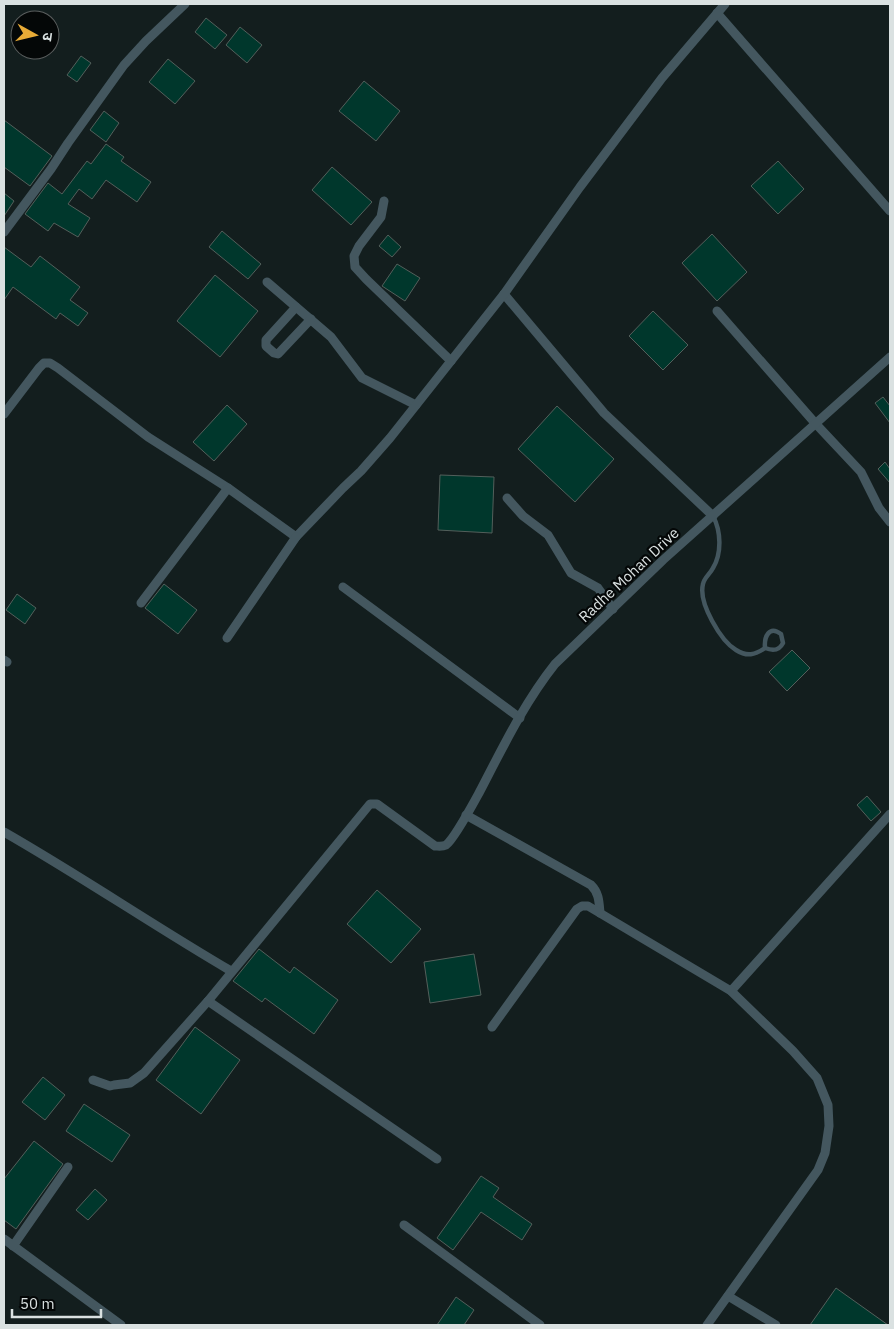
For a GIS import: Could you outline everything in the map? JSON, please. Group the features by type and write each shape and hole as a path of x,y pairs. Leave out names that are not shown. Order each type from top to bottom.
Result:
{"street":[{"path":"4,232 124,65 185,4"},
{"path":"227,638 296,537 362,471 416,405 504,294 662,78 725,4"},
{"path":"717,13 890,211"},
{"path":"384,201 381,217 356,252 354,264 366,280 451,361"},
{"path":"267,282 337,343 362,378 416,405"},
{"path":"504,294 604,413 713,516"},
{"path":"296,307 266,340 266,346 274,353 278,354 311,319"},
{"path":"717,311 815,423 861,472 879,508 890,522"},
{"name":"Radhe Mohan Drive","path":"231,971 370,804 377,804 435,846 446,845 466,815 520,718 555,664 662,560 890,357"},
{"path":"4,414 39,368 44,363 50,363 148,437 228,488 296,537"},
{"path":"141,603 228,488"},
{"path":"507,498 523,516 548,535 572,573 598,588 613,608"},
{"path":"343,587 520,718"},
{"path":"731,991 890,814"},
{"path":"466,815 591,884 597,891 600,900 600,913"},
{"path":"4,832 231,971 208,1001 138,1078 130,1083 110,1086 93,1080"},
{"path":"492,1027 577,909 582,906 588,906 731,991 793,1051 817,1078 828,1105 829,1126 825,1153 818,1170 707,1325"},
{"path":"208,1001 437,1159"},
{"path":"13,1246 68,1167"},
{"path":"404,1225 540,1325"},
{"path":"4,1239 121,1325"},
{"path":"728,1296 776,1325"}],"lane":[{"path":"713,516 718,526 719,540 715,564 702,586 703,599 722,638 741,653 752,655 758,653 764,648 765,638 772,630 777,630 782,634 783,643 780,648 775,650 764,648"}],"building":[{"path":"206,18 227,35 215,49 195,32"},
{"path":"240,27 262,45 247,63 226,45"},
{"path":"81,56 91,63 77,82 67,75"},
{"path":"168,59 195,81 175,104 149,82"},
{"path":"364,81 400,111 376,141 339,111"},
{"path":"104,111 119,123 106,142 90,130"},
{"path":"4,120 52,156 30,186 4,167"},
{"path":"106,144 124,157 121,161 151,182 137,202 106,180 92,199 79,189 68,204 90,218 78,237 54,223 48,231 25,214 48,183 62,194 87,161 91,164"},
{"path":"778,161 804,189 778,214 751,186"},
{"path":"332,167 372,202 351,225 312,190"},
{"path":"4,193 14,201 4,216"},
{"path":"222,231 261,264 248,279 209,247"},
{"path":"712,234 747,272 717,301 682,263"},
{"path":"388,235 401,247 392,257 379,246"},
{"path":"4,247 31,267 40,256 80,287 70,300 88,313 78,326 60,313 56,319 13,287 4,300"},
{"path":"397,264 420,278 405,301 382,286"},
{"path":"215,275 258,311 220,357 177,321"},
{"path":"653,311 688,345 663,370 629,336"},
{"path":"883,397 890,406 890,423 875,403"},
{"path":"227,405 247,424 214,461 193,442"},
{"path":"557,406 614,459 575,502 518,449"},
{"path":"885,462 890,469 890,483 878,469"},
{"path":"440,475 494,477 492,533 438,530"},
{"path":"164,584 197,610 178,634 145,608"},
{"path":"17,594 36,608 25,624 6,610"},
{"path":"792,650 810,668 787,691 769,672"},
{"path":"867,796 881,812 871,821 857,805"},
{"path":"377,890 421,929 391,963 347,924"},
{"path":"259,949 290,973 294,967 338,1000 314,1034 265,998 262,1002 233,981"},
{"path":"474,954 481,995 430,1003 424,962"},
{"path":"195,1027 240,1060 201,1114 156,1080"},
{"path":"43,1077 65,1095 45,1120 22,1102"},
{"path":"84,1104 130,1135 112,1162 66,1131"},
{"path":"34,1141 63,1164 16,1229 4,1220 4,1179"},
{"path":"481,1176 499,1188 493,1197 532,1224 522,1240 481,1212 453,1250 437,1238"},
{"path":"95,1189 107,1200 88,1220 76,1210"},
{"path":"836,1288 888,1325 810,1325"},
{"path":"456,1297 474,1310 464,1325 437,1325"}]}
